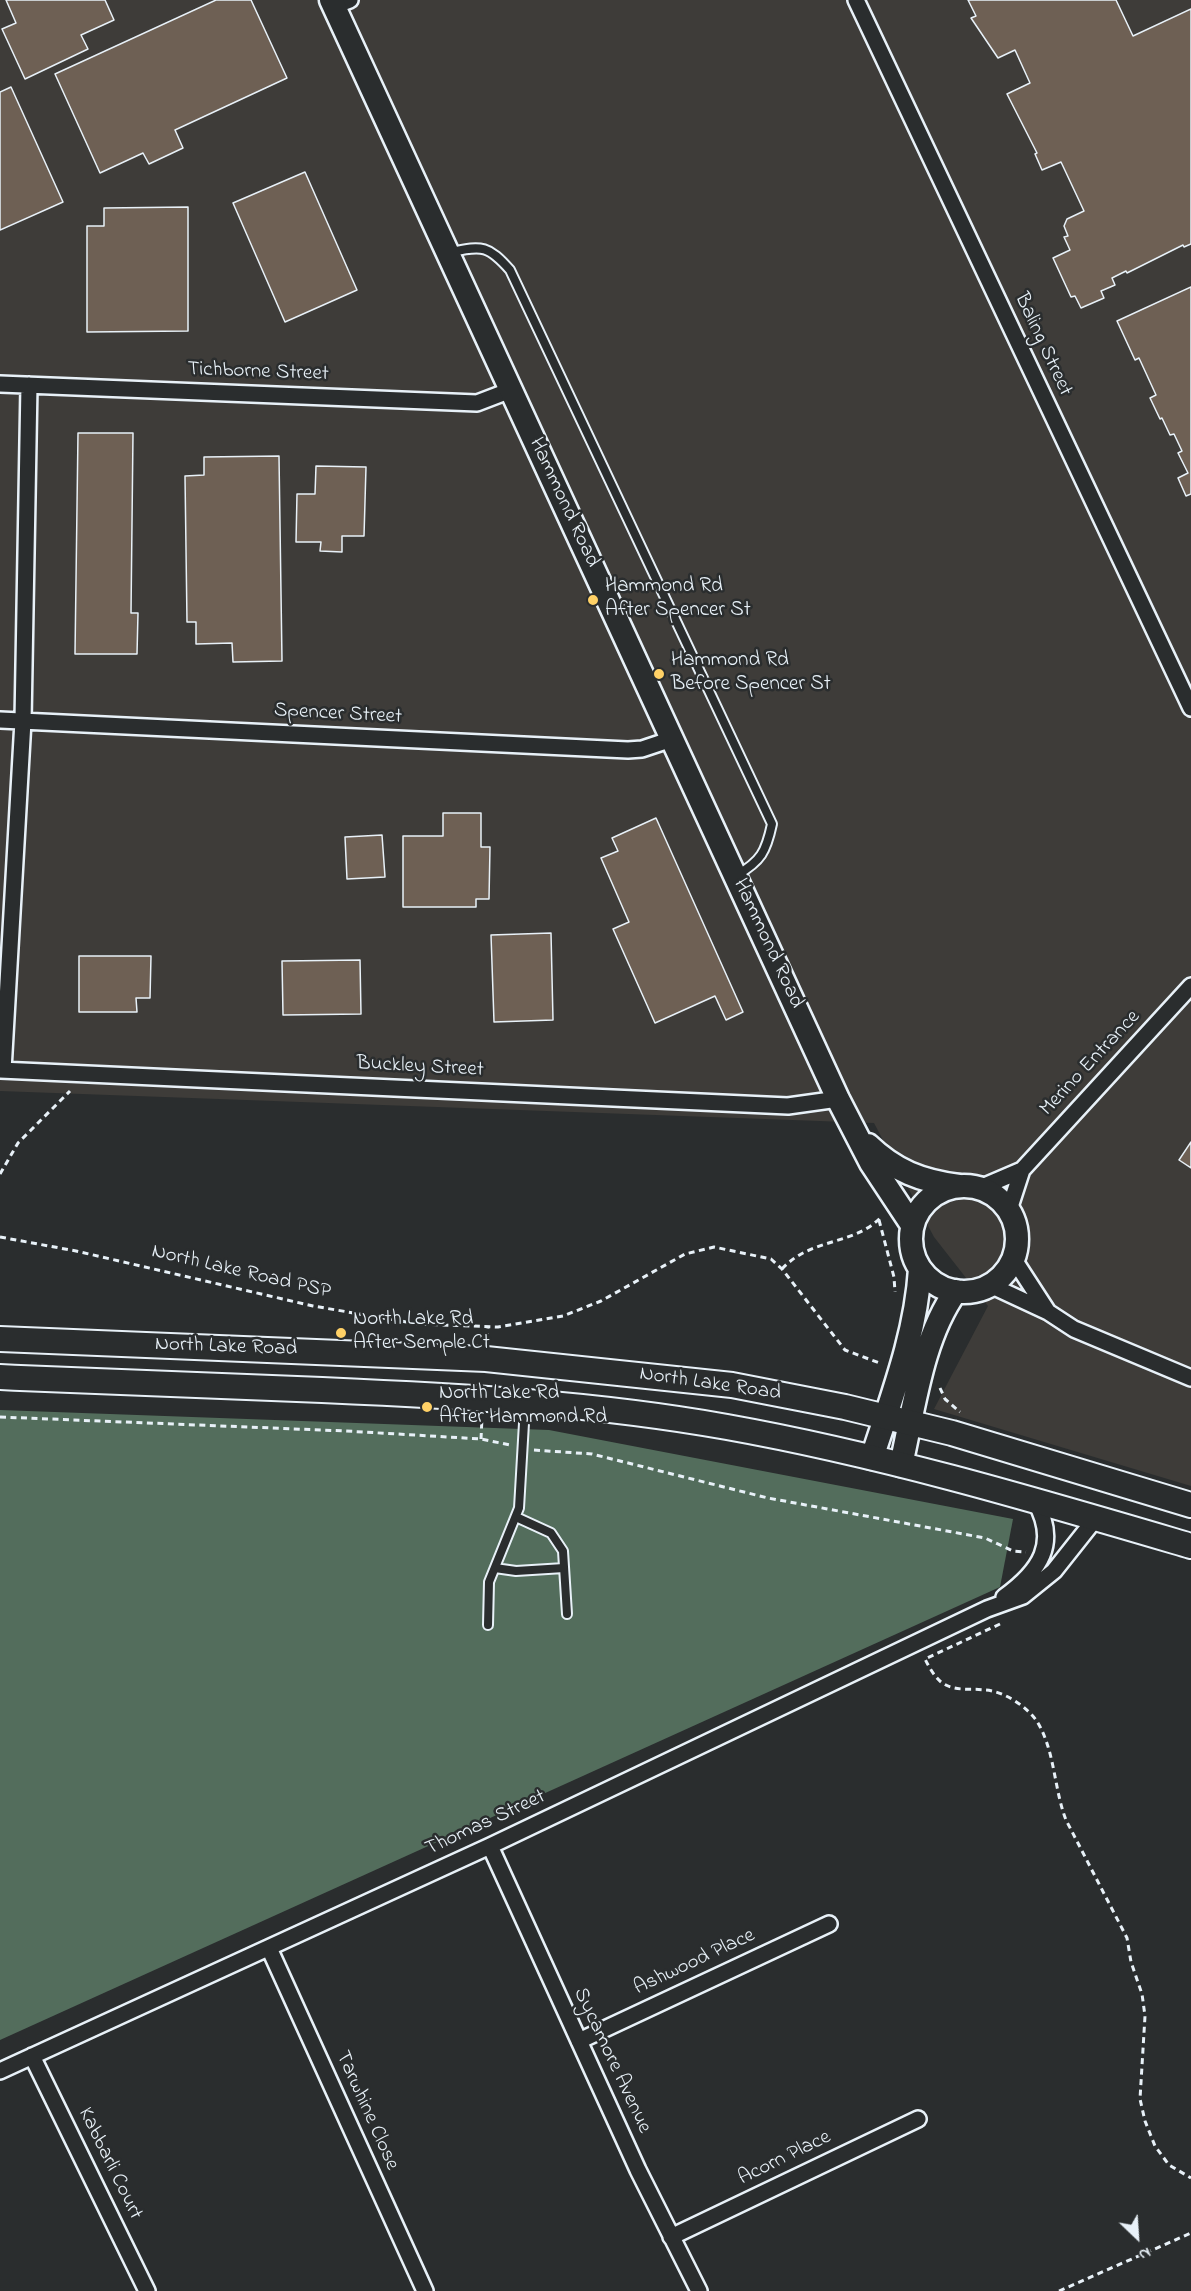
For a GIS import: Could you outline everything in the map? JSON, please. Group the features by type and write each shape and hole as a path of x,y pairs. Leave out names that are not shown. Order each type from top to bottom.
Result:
{"main road":[{"name":"Hammond Road","path":"338,2 447,253 838,1099 859,1135 871,1163 912,1225"},
{"name":"Hammond Road","path":"859,1135 894,1167 916,1178 970,1187"},
{"path":"872,1458 911,1331 918,1299 920,1269 911,1248 912,1225 919,1210 930,1198 944,1190 970,1187 996,1197 1008,1210 1016,1233 1013,1258 1004,1273 990,1285 973,1291 956,1291 942,1287 920,1269"},
{"path":"901,1465 932,1334 942,1311 956,1291"},
{"name":"North Lake Road","path":"0,1339 486,1359 571,1366 732,1385 952,1433 1191,1505"},
{"name":"North Lake Road","path":"0,1377 484,1397 634,1413 725,1426 872,1458 1035,1501 1191,1546"}],"street":[{"name":"Baling Street","path":"856,0 1191,708"},
{"name":"Tichborne Street","path":"0,384 477,404 512,390"},
{"path":"2,1070 23,721 29,385"},
{"name":"Spencer Street","path":"0,720 628,750 654,746 672,739"},
{"name":"Merino Entrance","path":"1008,1210 1022,1170 1191,986"},
{"name":"Buckley Street","path":"2,1070 788,1106 838,1099"},
{"name":"Merino Entrance","path":"970,1187 1022,1170"},
{"path":"1013,1258 1048,1312"},
{"path":"990,1285 1048,1312 1074,1329 1191,1378"},
{"name":"Thomas Street","path":"987,1609 1020,1586 1044,1553 1048,1537 1045,1518 1035,1501"},
{"name":"Thomas Street","path":"0,2071 490,1846 987,1609 1023,1596 1054,1571 1096,1518"},
{"name":"Sycamore Avenue","path":"490,1846 671,2237 699,2291"},
{"name":"Ashwood Place","path":"579,2041 830,1924"},
{"name":"Tarwhine Close","path":"269,1948 425,2291"},
{"name":"Kabbarli Court","path":"32,2056 147,2291"},
{"name":"Acorn Place","path":"671,2237 918,2119"}],"lane":[{"path":"447,253 478,246 496,253 510,270 772,824 768,844 756,864 735,876"},
{"path":"488,1625 489,1582 519,1508 525,1402"},
{"path":"516,1517 551,1533 563,1551 567,1614"},
{"path":"495,1568 516,1570 564,1568"}],"path":[{"path":"0,1174 18,1143 86,1074"},
{"path":"782,1269 793,1257 808,1248 843,1238 879,1219 897,1202"},
{"path":"879,1219 894,1277 896,1296"},
{"name":"North Lake Road PSP","path":"0,1236 76,1251 313,1306 418,1324 498,1327 562,1316 601,1301 685,1254 714,1247 771,1259 782,1269 845,1350 882,1364"},
{"path":"1009,1620 925,1659 942,1682 954,1688 987,1689 1010,1698 1026,1709 1038,1722 1047,1742 1059,1802 1073,1836 1127,1938 1131,1962 1142,1994 1145,2016 1140,2099 1144,2121 1155,2146 1169,2165 1191,2178"},
{"path":"1059,2291 1191,2233"}],"shaded area":[{"path":"0,0 1191,0 1191,1486 934,1409 988,1306 934,1237 874,1123 0,1091"}],"green space":[{"path":"0,1410 549,1430 1013,1519 1000,1587 0,2040"}],"building":[{"path":"6,0 105,0 114,20 81,35 88,49 25,79 2,29 16,23"},
{"path":"216,0 251,0 287,78 175,130 183,148 149,164 143,153 100,173 55,74"},
{"path":"968,0 1116,0 1133,36 1191,9 1191,244 1184,247 1183,245 1112,278 1115,285 1101,291 1104,298 1081,308 1075,296 1071,297 1053,258 1070,250 1064,237 1068,236 1064,226 1067,219 1084,211 1061,162 1042,170 1035,154 1037,153 1007,94 1030,83 1015,50 998,58 971,18 976,16"},
{"path":"11,87 63,202 0,230 0,92"},
{"path":"305,172 357,290 285,322 233,203"},
{"path":"188,207 188,331 87,332 87,226 104,226 104,208"},
{"path":"1191,287 1191,494 1186,496 1178,478 1188,473 1178,453 1182,451 1174,434 1170,435 1162,418 1160,419 1150,398 1156,395 1139,358 1135,360 1117,321"},
{"path":"78,433 133,433 131,613 138,613 137,654 75,654"},
{"path":"279,456 282,661 233,662 232,643 196,644 196,622 187,622 185,476 204,475 204,457"},
{"path":"316,466 366,467 364,536 342,536 342,552 320,551 321,542 296,542 297,494 315,494"},
{"path":"443,813 481,813 481,847 490,847 489,899 476,899 476,907 403,907 403,836 443,836"},
{"path":"656,818 743,1012 726,1020 715,996 655,1023 613,929 629,922 601,858 618,851 612,838"},
{"path":"382,835 385,877 347,879 345,837"},
{"path":"551,933 553,1020 494,1022 491,935"},
{"path":"79,956 151,956 150,998 136,998 137,1012 79,1012"},
{"path":"360,960 361,1014 283,1015 282,961"},
{"path":"1191,1142 1191,1168 1179,1160"}],"place":[{"name":"Hammond Rd After Spencer St","path":"593,600"},
{"name":"Hammond Rd Before Spencer St","path":"659,674"},
{"name":"North Lake Rd After Semple Ct","path":"341,1333"},
{"name":"North Lake Rd After Hammond Rd","path":"427,1407"}]}
